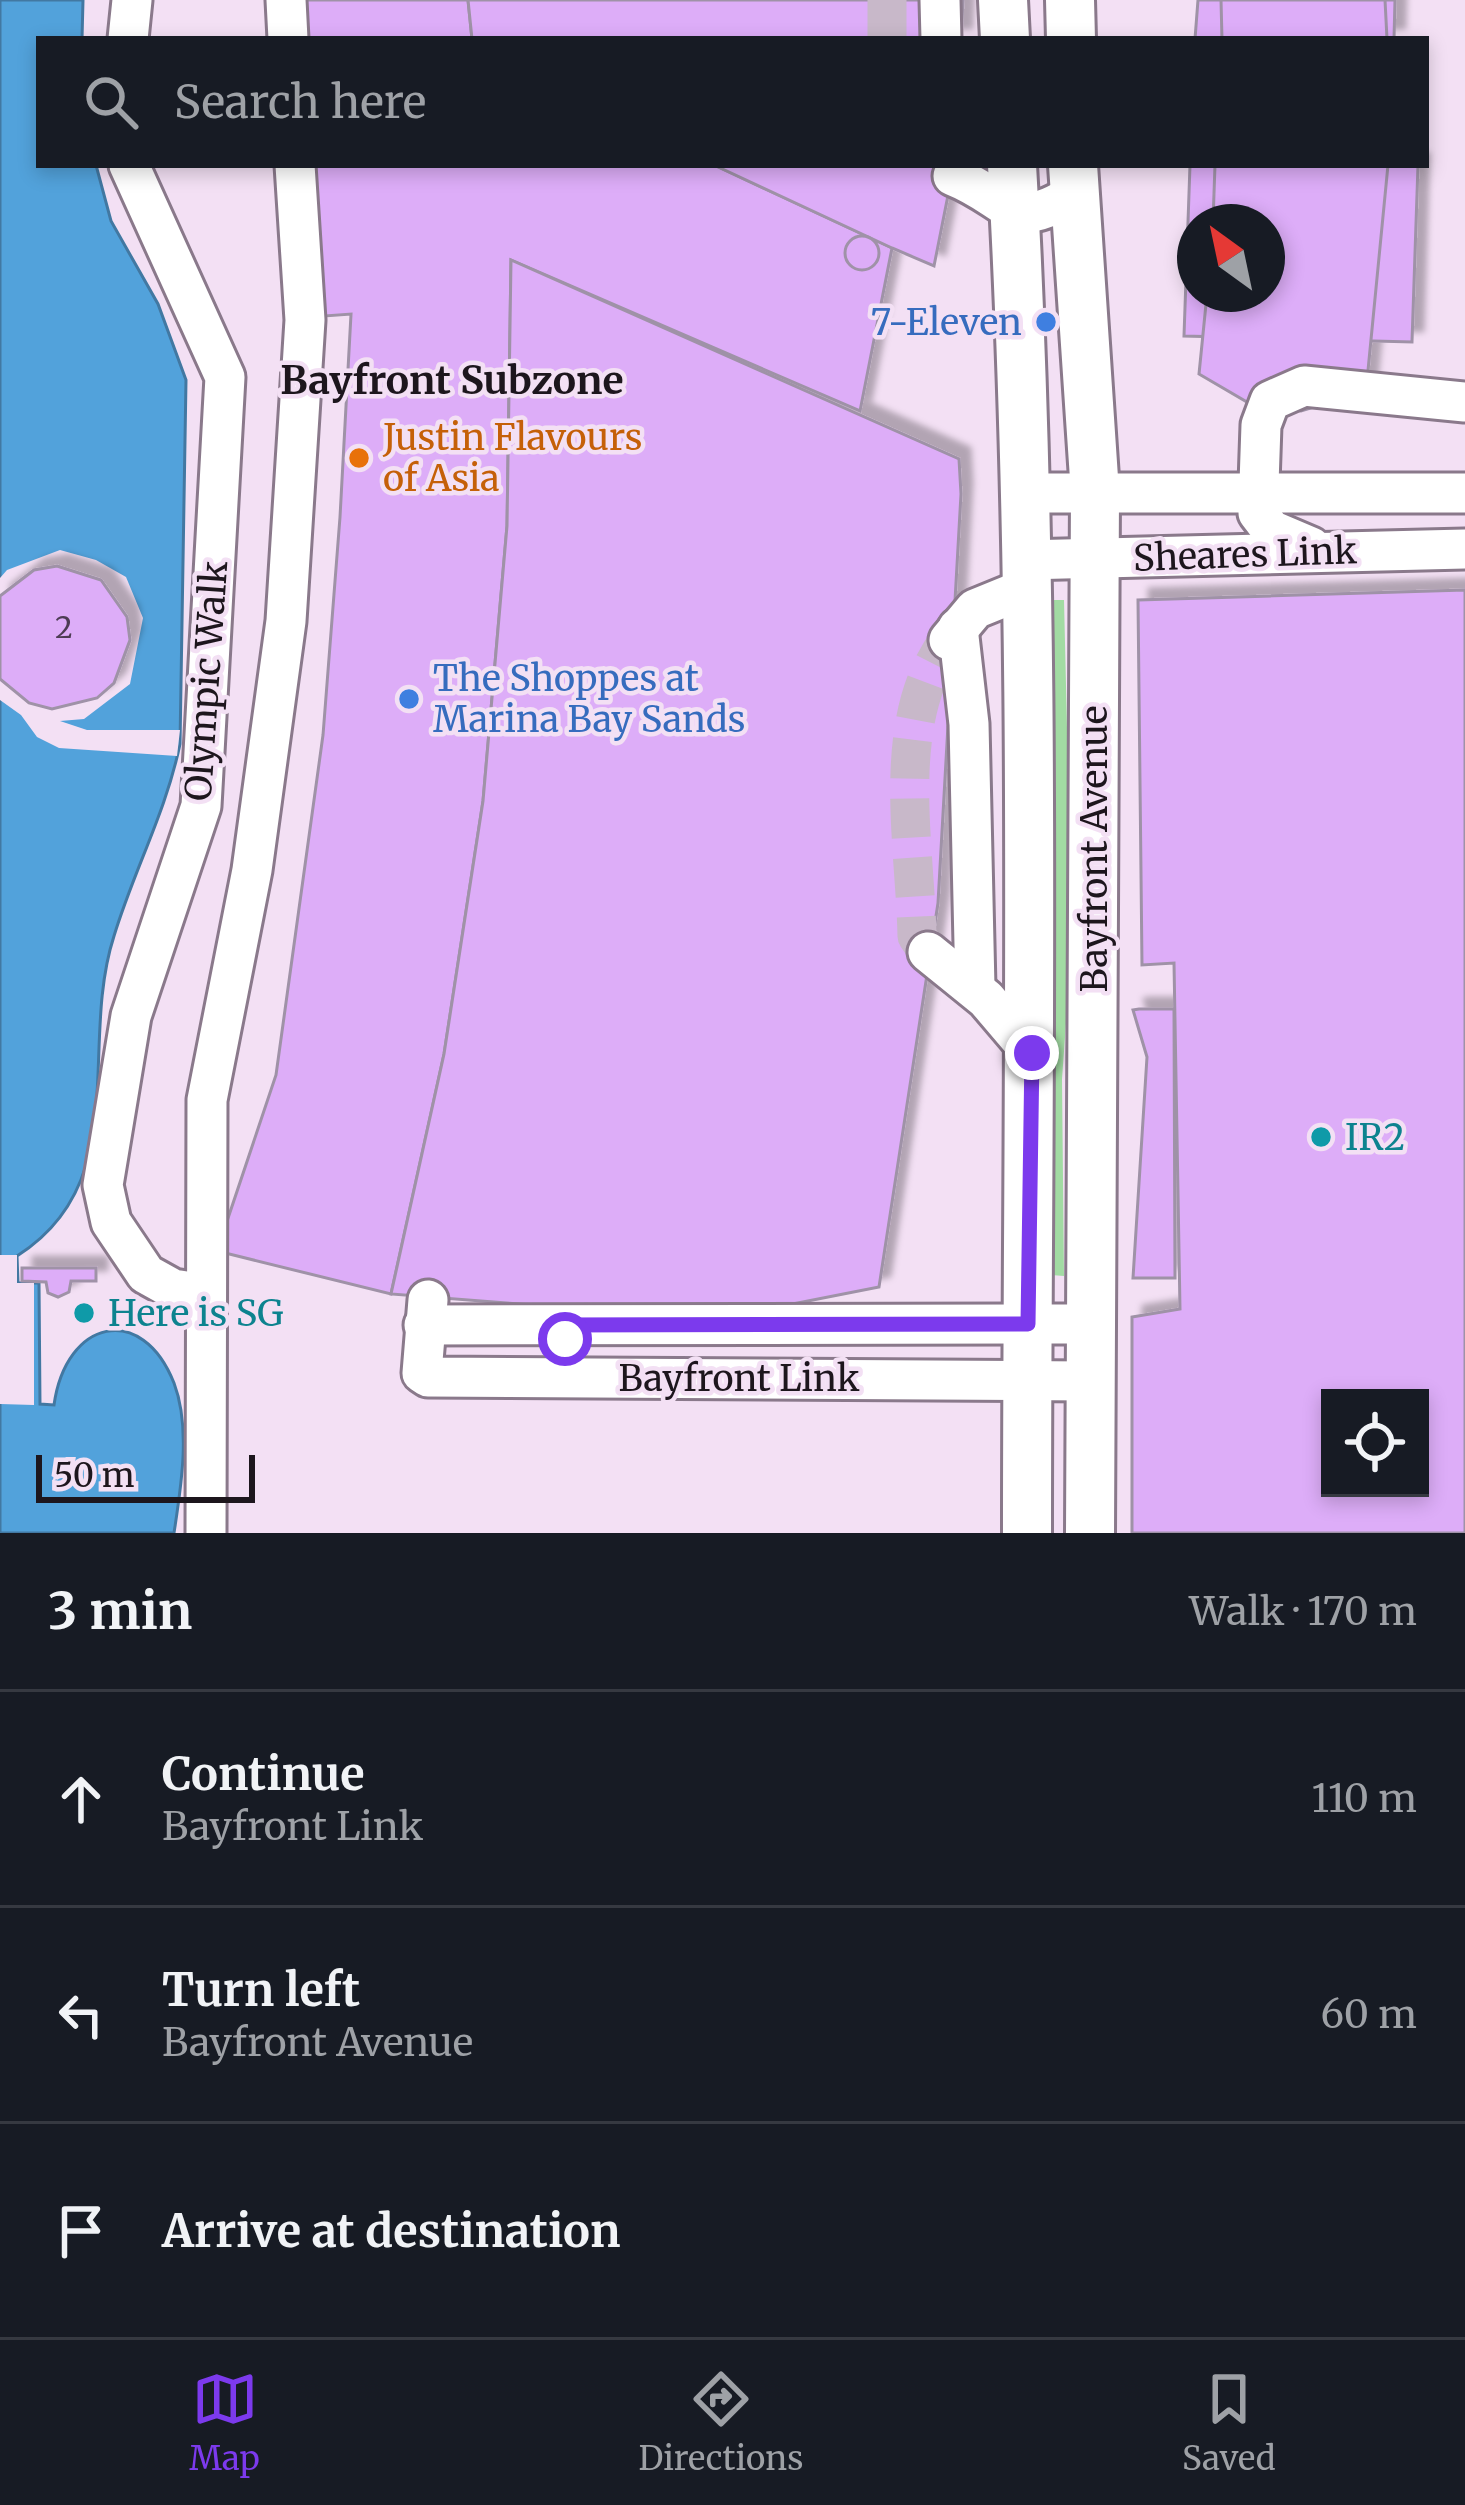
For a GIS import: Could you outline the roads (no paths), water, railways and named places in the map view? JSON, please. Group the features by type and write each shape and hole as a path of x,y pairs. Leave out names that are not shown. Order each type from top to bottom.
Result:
{"main road":[{"path":"1003,0 1005,36"},
{"path":"1070,0 1071,36"},
{"name":"Bayfront Avenue","path":"1012,168 1025,493 1032,1053 1027,1533"},
{"name":"Bayfront Avenue","path":"1073,180 1095,493 1090,1533"}],"street":[{"path":"128,36 132,0"},
{"path":"286,0 288,36"},
{"path":"940,0 941,36"},
{"name":"Olympic Walk","path":"130,168 225,377 201,806 131,1016 103,1185 118,1237 146,1274 173,1289 205,1294"},
{"name":"Olympic Walk","path":"206,1533 207,1100 252,870 286,621 304,320 296,168"},
{"path":"953,176 987,190 1015,214 1042,214 1073,180"},
{"path":"1322,551 1264,524 1257,490 1266,410 1292,387 1465,402"},
{"name":"Sheares Link","path":"1025,493 1465,493"},
{"name":"Sheares Link","path":"1024,575 1094,559 1465,549"},
{"path":"975,988 969,724 954,634 1024,575"},
{"path":"928,952 975,988 1032,1053"},
{"path":"555,1317 574,1351 614,1377"},
{"name":"Bayfront Link","path":"1089,1381 428,1377 422,1373 419,1327 555,1317 1091,1324"}],"water":[{"path":"0,0 83,0 82,36 36,36 36,168 97,168 111,221 158,304 186,380 180,744 167,793 114,936 104,979 90,1151 76,1190 53,1226 17,1256 18,1283 39,1283 40,1404 54,1405 61,1376 73,1354 89,1339 106,1331 125,1332 143,1340 160,1357 174,1383 182,1419 183,1458 174,1533 0,1533"}],"tunnel":[{"path":"887,0 887,36"},
{"path":"928,952 917,936 910,822 912,744 930,672 949,640"}],"place":[{"name":"7-Eleven","path":"1046,322"},
{"name":"Justin Flavours of Asia","path":"359,458"},
{"name":"The Shoppes at Marina Bay Sands","path":"409,699"},
{"name":"IR2","path":"1321,1137"},
{"name":"Here is SG","path":"84,1313"}],"district":[{"name":"Bayfront Subzone","path":"452,380"}]}
